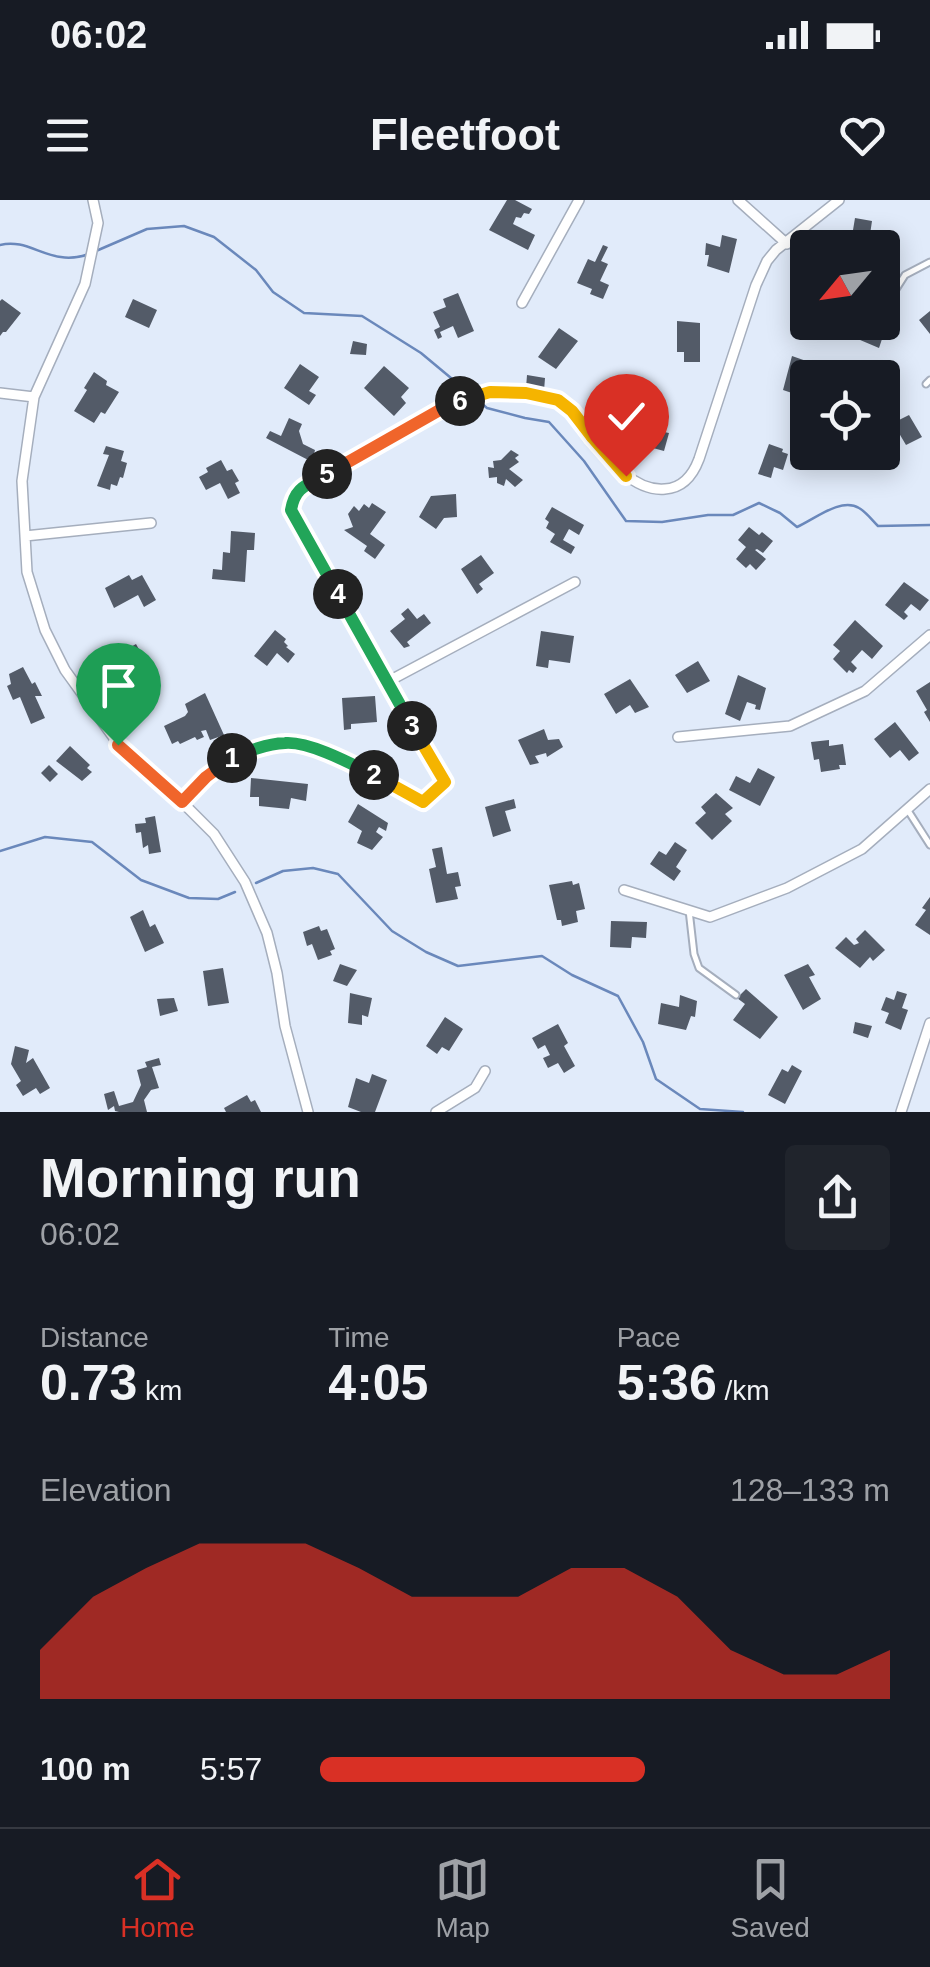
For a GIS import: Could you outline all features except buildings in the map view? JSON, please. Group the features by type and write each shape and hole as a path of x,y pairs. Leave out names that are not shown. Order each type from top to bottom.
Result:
{"street":[{"path":"93,200 98,222 85,284 34,397 22,480 28,572 45,630 65,670 118,745 214,834 245,882 267,932 285,1026 308,1112"},
{"path":"522,303 579,200"},
{"path":"738,200 786,244"},
{"path":"558,400 572,411 630,480 656,489 683,484 699,460 767,262 776,250 839,200"},
{"path":"0,393 34,397"},
{"path":"182,802 230,759 262,746 290,742 342,758 423,802 445,782 291,510 296,491 430,416"},
{"path":"25,536 152,523"},
{"path":"387,682 576,582"},
{"path":"678,737 790,726 865,692 930,635"},
{"path":"624,890 710,917 790,887 862,849 930,789"},
{"path":"901,1112 930,1023"},
{"path":"436,1112 475,1088 485,1070"}],"lane":[{"path":"900,283 905,275 930,262"},
{"path":"430,416 490,392 526,393 558,400"},
{"path":"907,809 930,845"},
{"path":"689,910 694,954 700,968 736,995"}],"waterway":[{"path":"96,251 147,229 184,226 214,237 256,270 273,292 304,313 362,316 421,353 487,408 549,422 584,461 626,521 662,522 733,515 759,503 797,527 844,505 859,508 878,526 930,525"},
{"path":"0,245 22,245 63,257 89,254"},
{"path":"0,851 45,837 92,842 141,880 189,898 218,899 235,892"},
{"path":"256,883 283,871 313,868 338,874 392,931 458,966 542,956 618,996 643,1042 656,1079 700,1109 743,1112"}],"route":[{"path":"118,745 182,802 230,759 262,746 290,742 342,758 423,802 445,782 291,510 296,491 445,407 490,392 526,393 558,400 572,411 626,476"}]}
